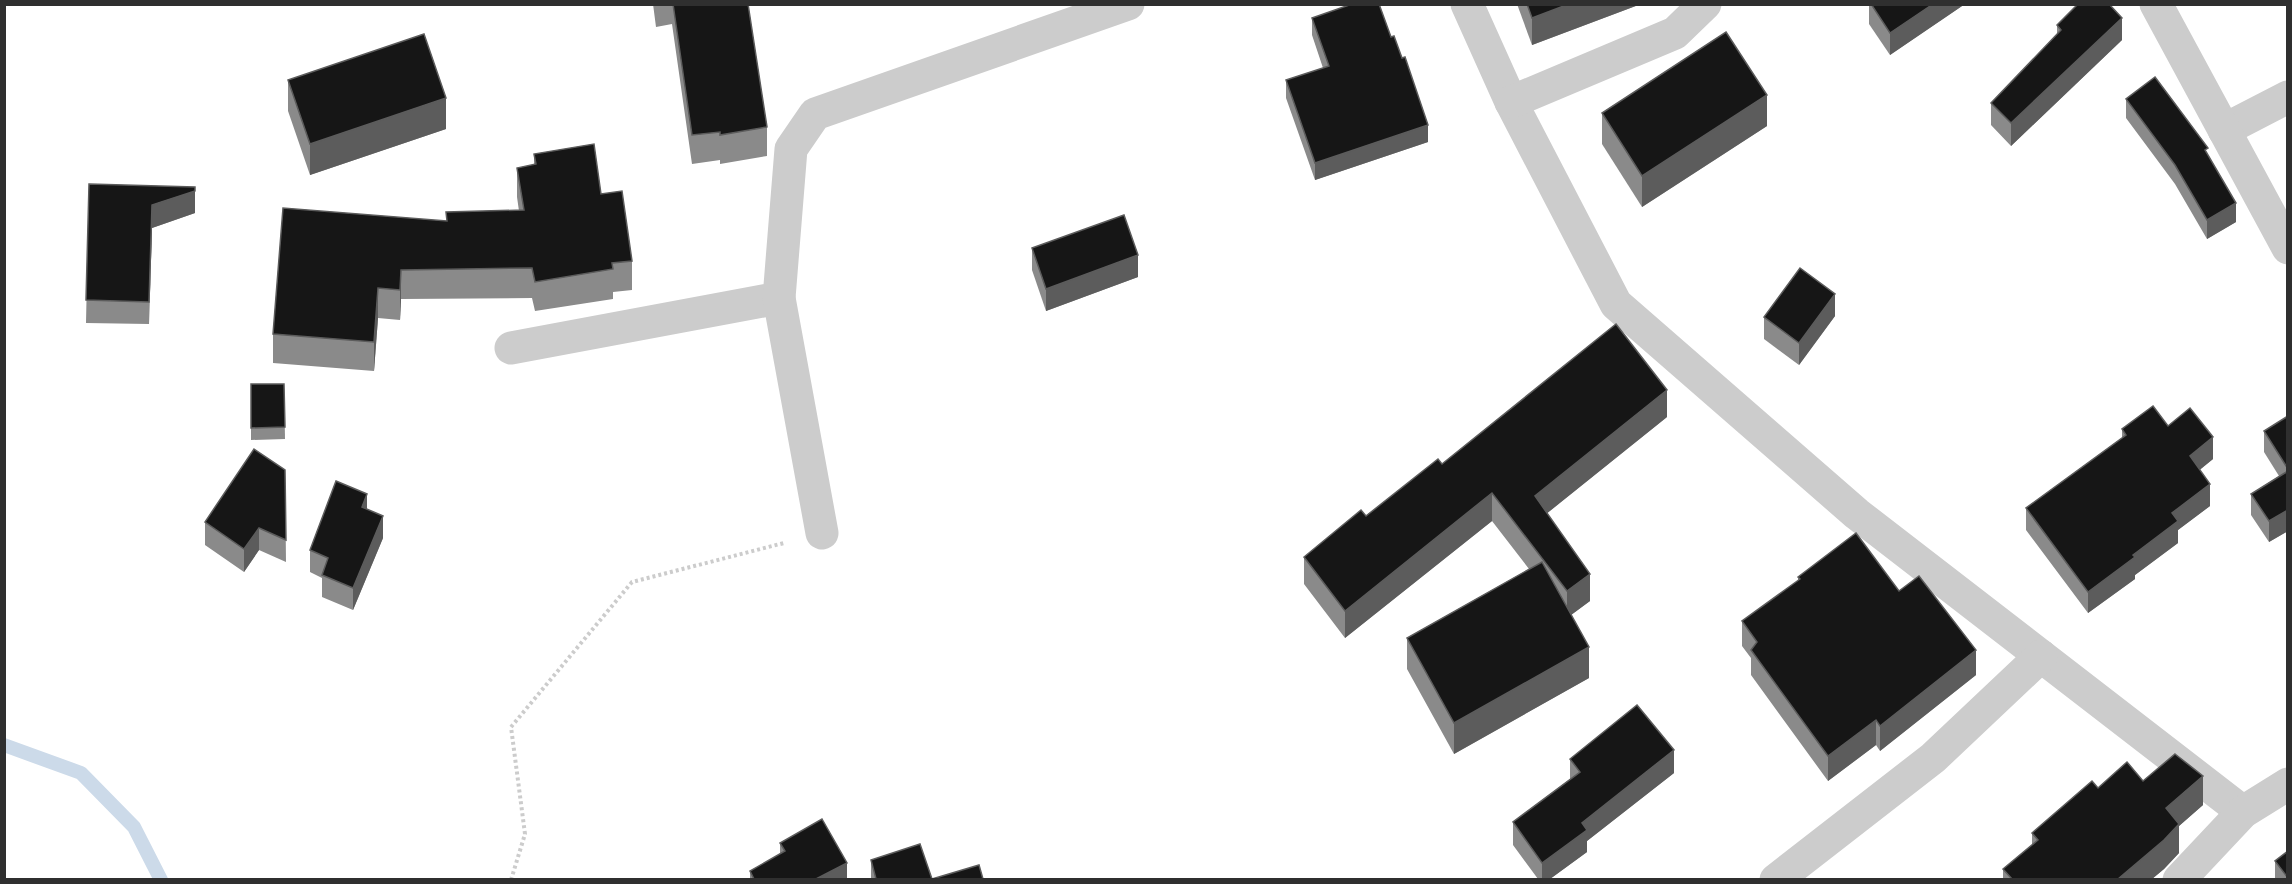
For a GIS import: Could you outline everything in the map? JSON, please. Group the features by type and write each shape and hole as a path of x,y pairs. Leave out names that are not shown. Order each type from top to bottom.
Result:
{"street":[{"path":"822,533 779,298 791,149 815,114 1128,4"},
{"path":"1467,4 1511,102 1616,304 1857,514 2243,812"},
{"path":"1511,102 1675,33 1705,4"},
{"path":"2156,4 2288,248"},
{"path":"2224,130 2288,97"},
{"path":"511,348 779,298"},
{"path":"1776,879 1933,758 2041,656"},
{"path":"2179,879 2243,812 2288,784"}],"path":[{"path":"511,879 525,834 511,727 632,582 822,533"}],"building":[{"path":"673,4 748,4 767,127 720,135 720,132 692,135"},
{"path":"1352,4 1379,4 1391,37 1394,36 1402,58 1405,57 1428,125 1315,163 1286,80 1329,66 1312,18"},
{"path":"1527,4 1569,4 1532,18"},
{"path":"1871,4 1933,4 1890,33"},
{"path":"2078,4 2109,4 2122,18 2011,123 1991,103 2061,30 2057,25"},
{"path":"1726,32 1767,95 1642,176 1602,113"},
{"path":"424,34 446,98 310,144 288,80"},
{"path":"2155,77 2208,148 2205,150 2236,203 2207,220 2175,165 2126,99"},
{"path":"594,144 601,194 622,191 632,261 612,263 613,269 535,282 532,268 401,270 400,290 378,288 374,342 273,334 283,208 447,221 446,212 524,210 517,168 536,164 534,154"},
{"path":"89,184 195,187 195,191 152,205 149,302 86,300"},
{"path":"1124,215 1138,255 1046,289 1032,248"},
{"path":"1800,268 1835,294 1799,343 1764,317"},
{"path":"1616,324 1667,390 1535,496 1590,574 1567,591 1492,493 1345,611 1304,557 1361,510 1366,516 1438,459 1442,464"},
{"path":"251,384 284,384 285,427 251,428"},
{"path":"2153,406 2168,426 2190,408 2213,437 2190,456 2210,484 2172,513 2178,521 2088,592 2026,508 2126,435 2122,429"},
{"path":"2288,416 2288,469 2264,431"},
{"path":"254,449 285,470 286,540 259,528 244,549 205,522"},
{"path":"2288,471 2288,510 2269,521 2251,494"},
{"path":"336,481 367,494 362,507 383,516 353,588 322,575 328,558 310,550"},
{"path":"1856,533 1899,591 1919,576 1976,650 1880,726 1876,720 1828,756 1751,650 1757,642 1742,621 1800,579 1798,577"},
{"path":"1542,562 1589,647 1454,723 1407,638"},
{"path":"1637,705 1674,750 1582,823 1587,830 1542,863 1513,822 1580,772 1570,759"},
{"path":"2175,754 2203,776 2166,808 2179,824 2164,840 2118,879 2012,879 2003,869 2038,840 2032,833 2092,781 2098,788 2127,762 2143,781"},
{"path":"822,819 847,863 816,879 754,879 750,871 785,851 780,843"},
{"path":"920,844 932,879 876,879 871,860"},
{"path":"2288,851 2288,878 2275,861"},
{"path":"979,865 983,879 932,879"}],"waterway":[{"path":"4,745 81,773 134,827 161,880"}]}
